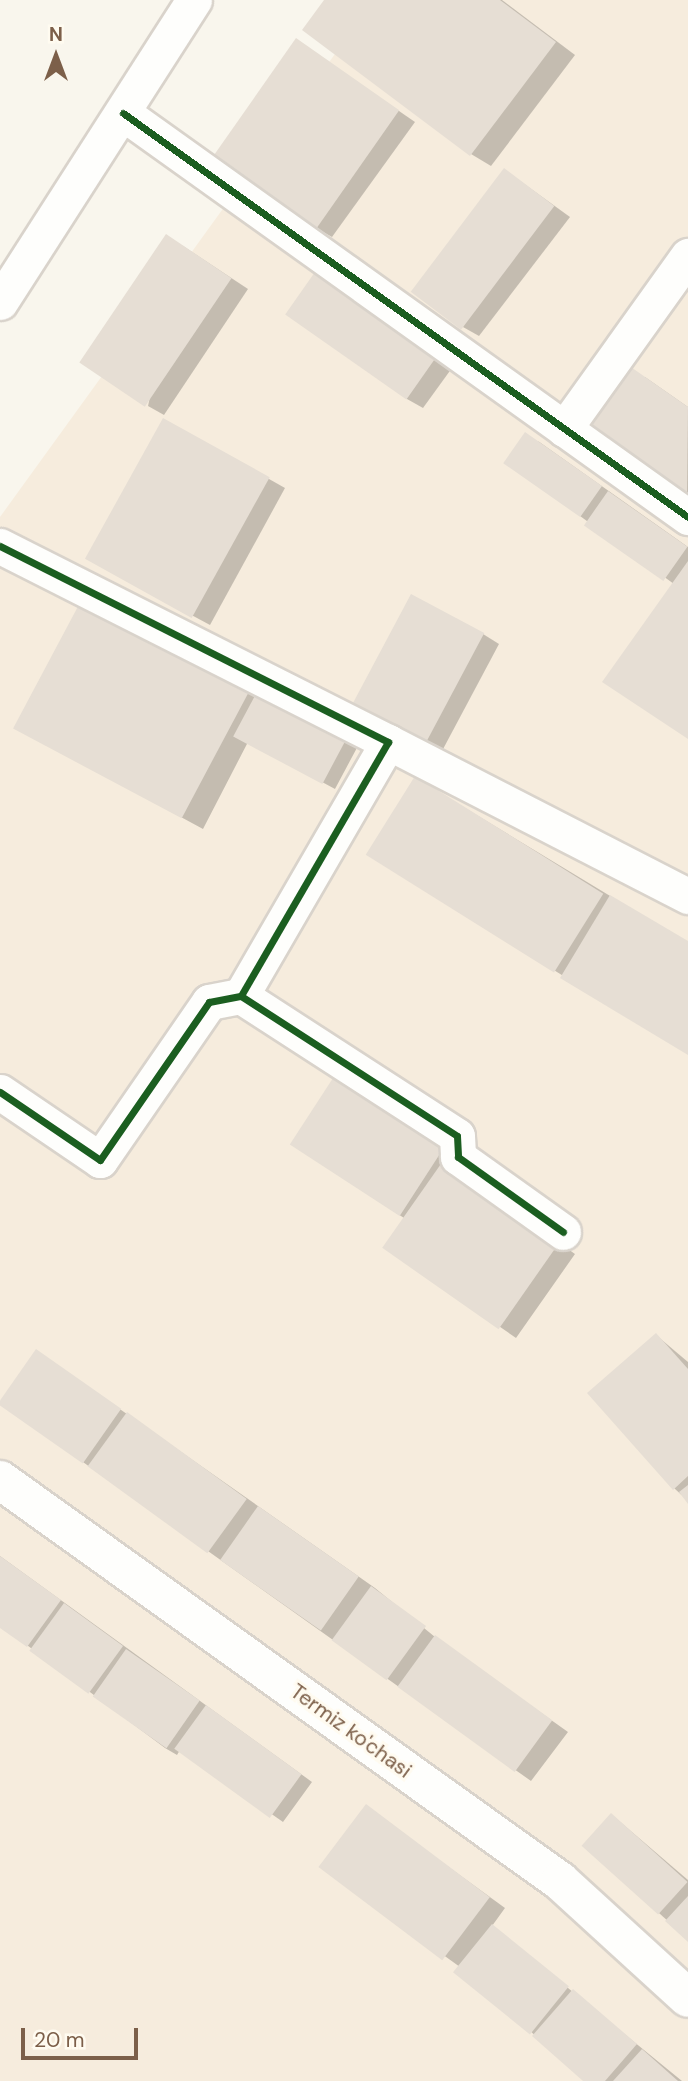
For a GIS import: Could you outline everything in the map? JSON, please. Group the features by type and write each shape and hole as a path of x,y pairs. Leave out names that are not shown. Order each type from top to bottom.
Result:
{"main road":[{"name":"Termiz ko'chasi","path":"0,1480 560,1881 688,1998"}],"street":[{"path":"0,302 194,0"},
{"path":"123,113 688,517"},
{"path":"564,429 688,256"},
{"path":"0,546 388,741 688,896"},
{"path":"241,996 388,741"},
{"path":"0,1092 100,1160 209,1002 241,996 457,1136 458,1157 563,1233"}],"shaded area":[{"path":"374,0 688,0 688,2081 0,2081 0,517"}],"building":[{"path":"324,0 500,0 556,42 470,156 302,30"},
{"path":"296,38 399,110 316,229 213,157"},
{"path":"504,168 554,206 461,330 411,292"},
{"path":"166,234 231,278 145,407 79,363"},
{"path":"315,272 436,357 406,399 285,315"},
{"path":"628,365 688,407 687,495 586,425"},
{"path":"163,418 270,477 192,618 85,559"},
{"path":"525,432 602,486 580,517 503,463"},
{"path":"608,491 687,547 663,581 584,525"},
{"path":"688,561 688,739 602,682"},
{"path":"411,594 484,633 426,743 352,704"},
{"path":"83,597 252,687 182,818 13,729"},
{"path":"259,688 348,735 322,784 233,737"},
{"path":"415,776 603,894 554,973 366,855"},
{"path":"610,895 688,941 688,1055 560,978"},
{"path":"335,1075 445,1146 400,1216 290,1145"},
{"path":"443,1161 559,1242 499,1329 382,1248"},
{"path":"656,1333 688,1369 688,1476 673,1490 587,1393"},
{"path":"36,1349 121,1409 83,1464 0,1406 0,1400"},
{"path":"127,1412 247,1499 207,1553 88,1466"},
{"path":"688,1485 688,1504 679,1492"},
{"path":"258,1506 359,1577 321,1631 220,1560"},
{"path":"0,1556 61,1600 27,1647 0,1628"},
{"path":"371,1586 426,1626 387,1680 332,1640"},
{"path":"64,1603 123,1646 88,1694 29,1651"},
{"path":"435,1635 552,1720 515,1772 397,1687"},
{"path":"126,1649 200,1701 166,1748 93,1697"},
{"path":"206,1705 301,1774 270,1818 174,1749"},
{"path":"366,1804 490,1897 442,1960 318,1867"},
{"path":"611,1813 688,1882 658,1915 582,1846"},
{"path":"688,1896 688,1942 665,1921"},
{"path":"492,1924 569,1986 530,2034 453,1972"},
{"path":"573,1989 637,2044 605,2081 583,2081 532,2036"},
{"path":"642,2049 678,2081 613,2081"}],"cycle path":[{"path":"123,113 688,517"},
{"path":"0,546 388,742 241,996 457,1136 458,1157 563,1232"},
{"path":"0,1092 100,1160 209,1002 241,996"}]}
